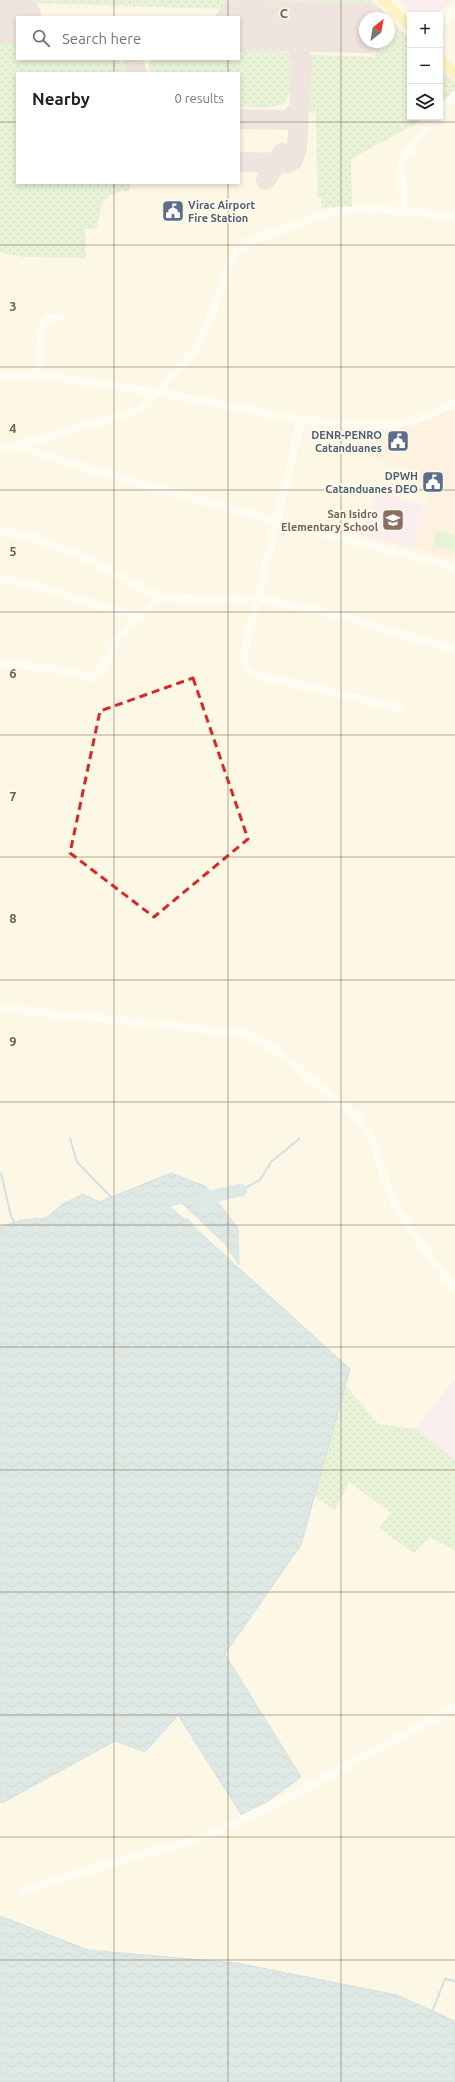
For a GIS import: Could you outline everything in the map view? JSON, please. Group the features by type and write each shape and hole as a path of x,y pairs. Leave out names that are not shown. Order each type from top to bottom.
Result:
{"main road":[{"path":"382,0 407,24"},
{"path":"443,61 455,74"}],"street":[{"path":"443,21 455,8"},
{"path":"443,108 455,95"},
{"path":"403,213 402,159 433,120"},
{"path":"0,450 19,446 32,439 140,410 195,350 211,316 233,255 244,243 332,212 366,209 403,213 455,215"},
{"path":"38,376 43,323 47,318 62,317"},
{"path":"0,375 38,376 157,392 301,420 387,426 414,420 454,405"},
{"path":"301,420 244,655 244,665 252,674 401,708"},
{"path":"19,446 96,471 276,521 455,567"},
{"path":"0,532 23,534 77,554 160,596 258,599 339,615 421,640 455,648"},
{"path":"0,581 6,580 48,589 140,618"},
{"path":"0,664 56,669 90,678 100,670 118,639 160,596"},
{"path":"0,1008 221,1030 248,1035 272,1047 357,1117 374,1143 387,1186 398,1211 433,1261 455,1288"},
{"path":"23,1892 131,1857 190,1842 214,1833 304,1788 455,1707"}],"highlighted area":[{"path":"193,678 248,839 154,917 70,853 100,711"}],"shaded area":[{"path":"399,0 452,0 440,12 412,12"},
{"name":"DPWH Catanduanes DEO","path":"451,410 455,413 455,559 414,548 428,492 410,485 412,478 405,466 404,469 383,462 368,453 374,428 389,428 417,423"},
{"name":"San Isidro Elementary School","path":"378,491 424,505 413,549 360,535"},
{"path":"455,1378 455,1460 415,1429"}],"green space":[{"path":"0,0 371,0 383,12 373,12 368,8 318,6 318,12 0,2"},
{"path":"395,24 407,36 407,120 422,120 351,159 352,206 321,208 322,198 318,198 316,112 306,111 310,55 375,57 376,48 395,48"},
{"path":"0,34 16,35 16,60 119,60 126,72 16,72 16,184 130,184 130,191 121,192 108,197 102,206 97,229 85,229 86,258 22,257 0,252"},
{"path":"240,41 268,43 283,48 289,54 293,74 291,89 285,103 268,108 240,107 240,72 151,72 149,68 150,60 240,60"},
{"path":"443,71 455,83 455,90 443,103"},
{"path":"437,530 455,535 455,552 433,546"},
{"path":"344,1383 378,1424 415,1429 455,1460 455,1550 430,1537 414,1553 379,1528 391,1513 349,1482 335,1510 313,1496"}],"water":[{"path":"171,1173 205,1186 238,1228 239,1265 226,1245 182,1203 169,1206 184,1219 189,1220 197,1230 350,1369 301,1545 225,1654 301,1777 244,1819 178,1715 145,1752 115,1741 2,1803 0,1801 0,1227 22,1220 46,1218 63,1204 83,1194 99,1202"},
{"path":"0,1916 88,1950 237,1963 397,1995 455,2021 455,2082 0,2082"}],"waterway":[{"path":"70,1138 77,1162 112,1198"},
{"path":"241,1190 260,1180 271,1162 299,1139"},
{"path":"1,1173 11,1216 15,1224"},
{"path":"199,1200 209,1202 214,1196 241,1190"},
{"path":"432,2012 445,1979 455,1981"}],"taxiway":[{"path":"240,119 288,120 299,110 302,59 288,26"},
{"path":"132,60 137,72"},
{"path":"240,162 287,163 293,160 297,148 299,110"},
{"path":"266,180 282,153"}],"runway":[{"path":"0,18 16,19"},
{"path":"240,25 359,28"}],"place":[{"name":"Virac Airport Fire Station","path":"173,211"},
{"name":"DENR-PENRO Catanduanes","path":"398,441"},
{"name":"DPWH Catanduanes DEO","path":"433,482"},
{"name":"San Isidro Elementary School","path":"393,520"}]}
